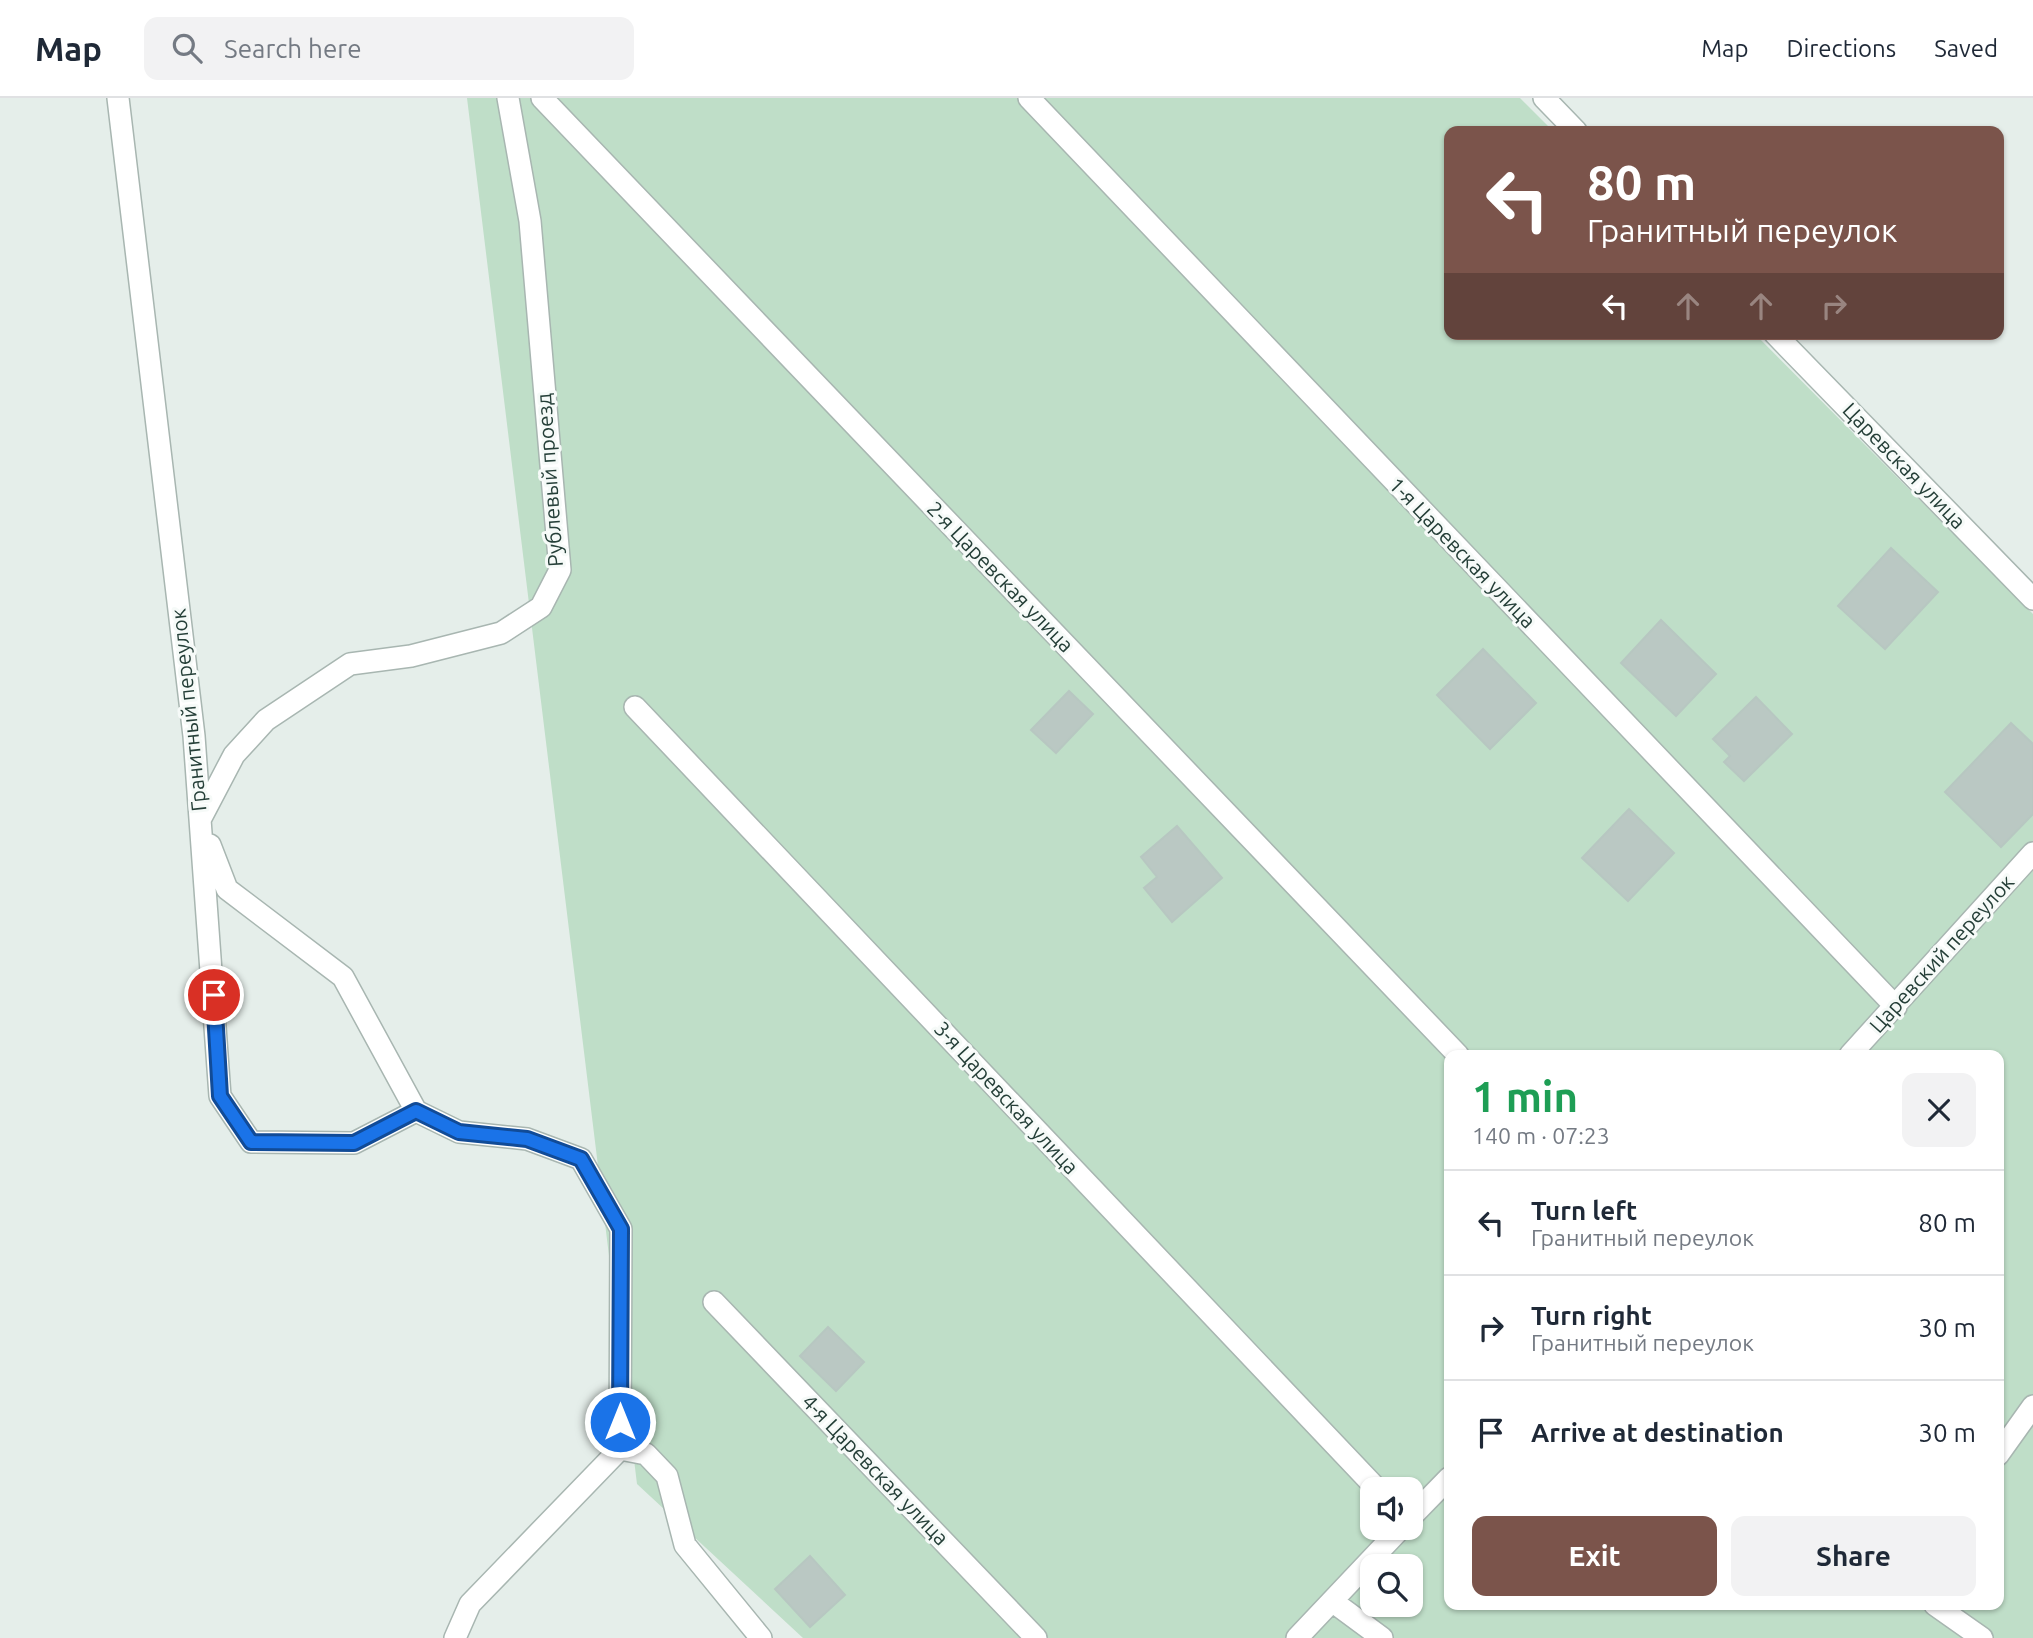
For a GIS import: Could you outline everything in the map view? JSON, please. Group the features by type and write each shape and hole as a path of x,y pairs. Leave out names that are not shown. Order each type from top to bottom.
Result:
{"street":[{"name":"Гранитный переулок","path":"118,98 194,736 220,1096 251,1142 354,1143 416,1111"},
{"name":"Рублевый проезд","path":"201,818 234,755 266,720 350,664 411,656 501,632 541,607 560,570 530,221 509,98"},
{"name":"2-я Царевская улица","path":"542,98 1453,1050"},
{"name":"1-я Царевская улица","path":"1029,98 1896,1007"},
{"path":"1544,98 1571,126"},
{"name":"Царевская улица","path":"1781,340 2033,598"},
{"name":"3-я Царевская улица","path":"635,707 1366,1477"},
{"path":"201,818 227,889 343,977 416,1111 459,1132 527,1139 581,1159 621,1229 620,1449 470,1604 455,1638"},
{"name":"Царевский переулок","path":"1855,1050 2033,853"},
{"name":"4-я Царевская улица","path":"714,1302 1036,1638"},
{"path":"2004,1447 2033,1406"},
{"path":"620,1449 646,1454 667,1476 685,1545 761,1638"},
{"path":"1423,1505 1444,1483"},
{"path":"1297,1638 1390,1540"},
{"path":"1332,1601 1382,1638"},
{"path":"1942,1610 1982,1638"}],"green space":[{"path":"467,98 1520,98 1548,126 1444,126 1444,340 1761,340 2033,614 2033,1638 803,1638 637,1484"}],"building":[{"path":"1891,548 1938,592 1885,649 1838,606"},
{"path":"1661,620 1716,674 1676,716 1621,663"},
{"path":"1483,649 1536,703 1490,749 1437,695"},
{"path":"1069,691 1093,714 1056,753 1031,730"},
{"path":"1756,697 1792,734 1744,781 1724,762 1730,756 1713,739"},
{"path":"2011,723 2033,744 2033,814 2001,847 1945,792"},
{"path":"1629,809 1674,853 1628,901 1582,858"},
{"path":"1177,826 1222,878 1172,922 1144,888 1157,877 1141,857"},
{"path":"828,1327 864,1362 836,1391 800,1356"},
{"path":"810,1556 845,1595 810,1627 775,1589"}],"route":[{"path":"214,995 220,1096 251,1142 354,1143 416,1111 459,1132 527,1139 581,1159 621,1229 620,1422"}]}
